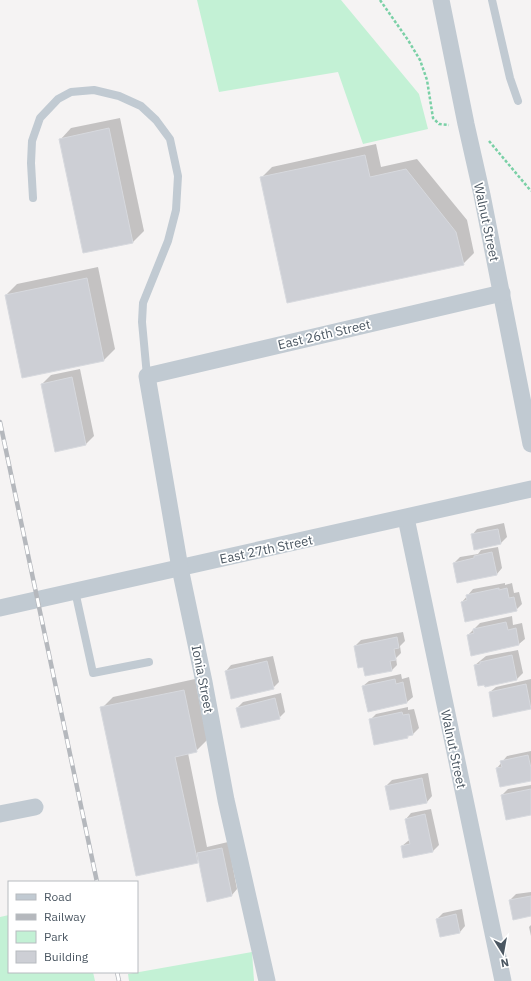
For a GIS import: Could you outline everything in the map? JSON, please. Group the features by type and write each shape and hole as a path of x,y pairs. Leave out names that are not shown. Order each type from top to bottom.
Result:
{"street":[{"name":"Walnut Street","path":"441,0 502,293 531,444"},
{"name":"East 26th Street","path":"147,376 502,293"},
{"name":"Ionia Street","path":"147,376 180,568 204,682 226,800 267,981"},
{"name":"East 27th Street","path":"0,608 531,490"},
{"name":"Walnut Street","path":"406,518 503,981"},
{"path":"0,814 35,807"}],"lane":[{"path":"492,0 510,78 518,101"},
{"path":"33,198 31,163 32,141 40,118 58,99 71,92 94,90 119,96 141,106 156,120 170,139 178,176 176,210 168,242 143,303 142,322 147,376"},
{"path":"75,591 93,674 149,662"}],"green space":[{"path":"197,0 341,0 419,94 428,129 363,144 338,72 219,92"},
{"path":"8,915 8,973 93,973 95,981 0,981 0,917"},
{"path":"252,952 254,981 129,981 128,974"}],"building":[{"path":"109,128 133,243 83,253 59,139"},
{"path":"365,155 370,177 406,169 456,232 464,265 287,303 260,177"},
{"path":"87,278 104,361 22,378 5,295"},
{"path":"72,377 86,445 55,452 41,384"},
{"path":"498,529 501,544 474,550 471,534"},
{"path":"492,552 497,575 457,583 453,563"},
{"path":"499,588 499,590 507,588 509,598 514,597 517,611 465,622 461,602 467,600 466,595"},
{"path":"506,622 508,630 516,628 519,645 471,656 467,635 474,633 473,629"},
{"path":"397,637 399,648 394,649 396,660 390,661 392,671 365,676 363,667 358,668 354,646"},
{"path":"512,655 517,680 485,687 484,685 478,686 474,665 480,664 480,662"},
{"path":"267,661 274,689 231,699 225,671"},
{"path":"395,679 396,684 403,682 407,703 368,712 362,686"},
{"path":"526,684 531,709 493,717 489,692"},
{"path":"184,690 197,752 175,757 198,863 136,876 100,707"},
{"path":"275,698 280,719 241,728 236,708"},
{"path":"402,712 403,715 409,714 413,735 407,736 408,738 374,745 369,719"},
{"path":"528,755 531,768 531,781 500,787 496,768 502,767 500,761"},
{"path":"422,778 427,803 390,810 385,786"},
{"path":"531,789 531,815 506,820 501,795"},
{"path":"425,814 433,852 403,858 401,846 410,844 405,819"},
{"path":"222,848 232,896 207,902 197,853"},
{"path":"531,896 531,916 513,920 509,900"},
{"path":"456,914 460,933 440,937 436,919"}],"railway":[{"path":"0,422 97,881"},
{"path":"117,973 119,981"}]}
